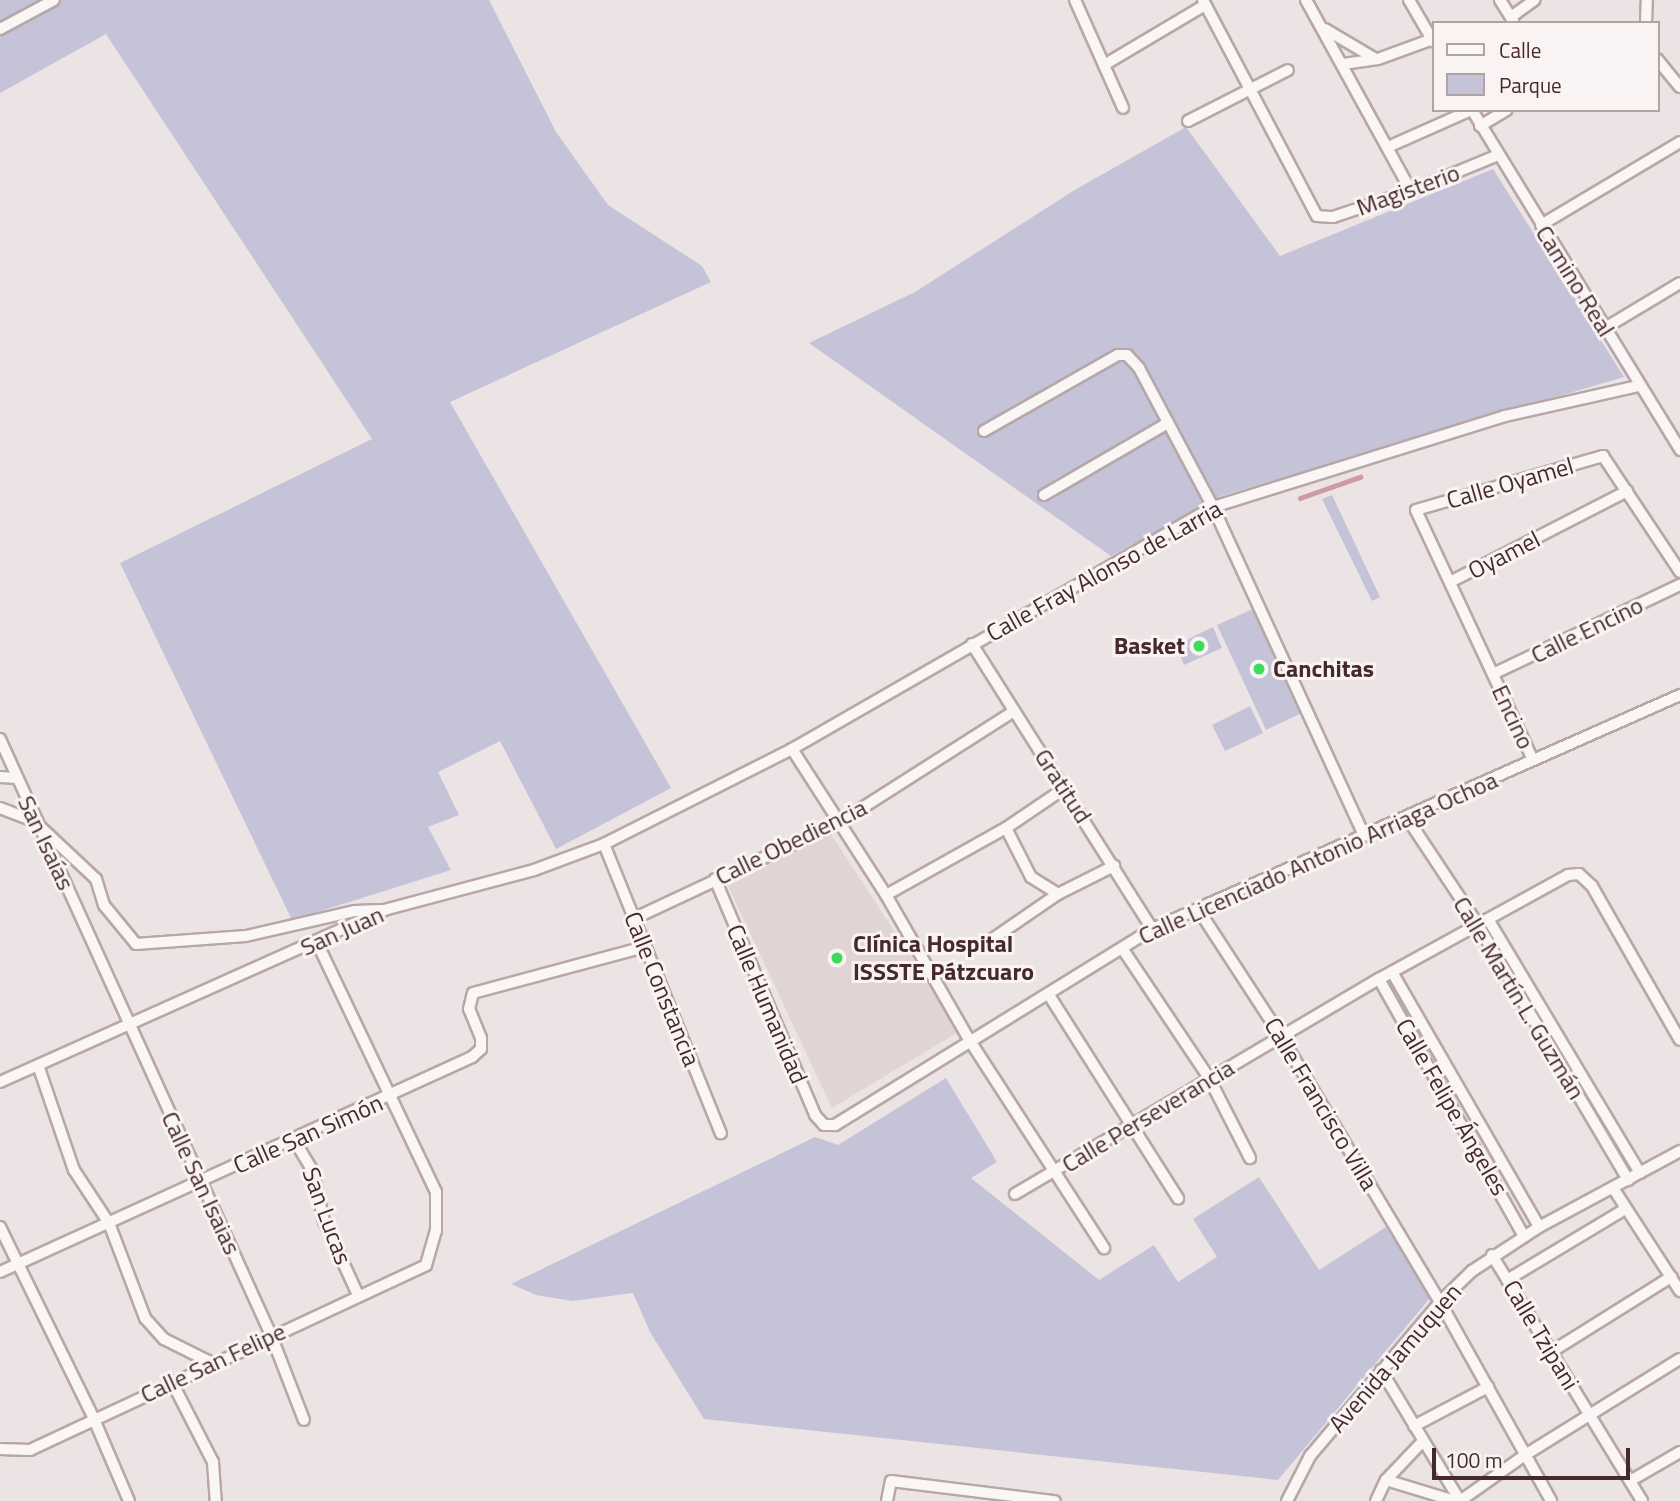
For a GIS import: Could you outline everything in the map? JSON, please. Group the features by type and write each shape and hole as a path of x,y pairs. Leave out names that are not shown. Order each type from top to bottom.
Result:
{"street":[{"path":"0,29 54,0"},
{"path":"1075,0 1123,108"},
{"path":"1306,0 1411,191"},
{"path":"1409,0 1432,37"},
{"path":"1500,0 1512,20 1534,0"},
{"path":"1646,21 1647,0"},
{"path":"1104,65 1204,2 1248,90"},
{"path":"1320,25 1378,60"},
{"path":"1343,64 1378,60 1432,39"},
{"path":"1659,61 1680,87"},
{"path":"1188,121 1288,69"},
{"name":"Magisterio","path":"1248,90 1317,216 1333,217 1411,191 1498,156"},
{"path":"1388,147 1467,112"},
{"name":"Camino Real","path":"1472,112 1639,386 1676,435 1680,450"},
{"path":"1480,126 1504,112"},
{"path":"1541,225 1680,142"},
{"path":"1605,328 1680,283"},
{"path":"984,431 1118,355 1127,355 1139,368 1166,424 1213,507 1307,703 1364,836"},
{"name":"Calle Fray Alonso de Larria","path":"604,844 792,749 1213,507 1505,416 1639,386"},
{"path":"1044,495 1166,424"},
{"name":"Calle Oyamel","path":"1416,510 1603,456 1627,491"},
{"path":"1627,491 1680,572"},
{"name":"Oyamel","path":"1416,510 1452,581 1627,491"},
{"name":"Encino","path":"1452,581 1533,760"},
{"name":"Calle Encino","path":"1493,674 1680,585"},
{"name":"Gratitud","path":"972,644 1153,929"},
{"name":"Calle Licenciado Antonio Arriaga Ochoa","path":"824,1125 835,1125 1153,929 1680,695"},
{"name":"Calle Obediencia","path":"634,919 841,822 1014,711"},
{"name":"San Isaías","path":"0,739 34,821 95,946"},
{"path":"792,749 886,895 970,1041 1057,1170 1104,1248"},
{"path":"0,777 17,778"},
{"path":"886,895 1006,828 1065,789"},
{"path":"0,808 34,821 96,879 104,905 136,944 246,936 355,911 384,910"},
{"name":"Calle Martín L. Guzmán","path":"1407,818 1483,922 1565,1046 1640,1173"},
{"path":"1006,828 1031,877 1058,894"},
{"name":"San Juan","path":"0,1082 317,943 384,910 534,870 604,844"},
{"name":"Calle Constancia","path":"604,844 722,1133"},
{"path":"990,940 1058,894 1114,866"},
{"name":"Calle Perseverancia","path":"1015,1194 1379,979 1568,875 1579,874 1592,886 1680,1040"},
{"name":"Calle Humanidad","path":"715,879 815,1115 824,1125"},
{"name":"Calle Francisco Villa","path":"1198,909 1282,1038 1440,1302 1551,1501"},
{"name":"Calle Martín L. Guzmán","path":"1483,922 1552,1052 1628,1180"},
{"path":"317,943 391,1097"},
{"name":"Calle San Isaias","path":"95,946 128,1026 271,1335 304,1420"},
{"name":"Calle San Simón","path":"0,1272 293,1138 391,1097 472,1057 481,1049 468,999 473,993 645,947"},
{"path":"1122,948 1209,1078 1250,1158"},
{"name":"Calle Felipe Ángeles","path":"1392,972 1539,1227"},
{"name":"Calle Felipe Ángeles","path":"1379,979 1524,1236"},
{"path":"1049,995 1178,1198"},
{"path":"1552,1052 1565,1046"},
{"path":"38,1065 74,1170 109,1223 145,1318 188,1354 214,1364"},
{"name":"Calle San Felipe","path":"0,1448 30,1450 93,1416 173,1384 271,1335 426,1265 436,1231 436,1192 391,1097"},
{"path":"1455,1113 1469,1105"},
{"name":"San Lucas","path":"293,1138 312,1170 324,1221 358,1295"},
{"name":"Avenida Jamuquen","path":"1287,1501 1310,1456 1381,1370 1440,1302 1492,1255 1680,1151"},
{"path":"1613,1188 1680,1291"},
{"path":"1507,1280 1625,1209"},
{"path":"0,1227 93,1416 129,1501"},
{"name":"Calle Tzipani","path":"1492,1255 1642,1501"},
{"path":"1551,1352 1671,1277"},
{"path":"1458,1501 1525,1455 1680,1359"},
{"path":"1381,1370 1458,1501"},
{"path":"173,1384 213,1462 216,1501"},
{"path":"1414,1426 1488,1387"},
{"path":"1376,1501 1386,1480 1423,1441"},
{"path":"1630,1480 1680,1452"},
{"path":"1386,1480 1458,1501"},
{"path":"887,1501 891,1481 1055,1501"}],"shaded area":[{"name":"Clínica Hospital ISSSTE Pátzcuaro","path":"830,833 960,1031 832,1108 728,886"}],"green space":[{"path":"0,0 489,0 556,132 608,205 702,266 711,282 450,402 671,788 556,849 500,741 438,772 459,815 428,827 451,870 292,920 120,563 372,439 106,34 0,93"},
{"path":"1186,127 1280,256 1493,169 1624,377 1221,496 1111,556 809,343 915,292 1073,191"},
{"path":"1332,495 1380,597 1372,601 1322,499"},
{"name":"Canchitas","path":"1253,609 1302,713 1266,730 1217,625"},
{"name":"Basket","path":"1213,627 1222,648 1184,665 1176,645"},
{"path":"1250,706 1263,733 1225,751 1212,725"},
{"path":"946,1078 997,1162 971,1178 1099,1280 1154,1245 1178,1282 1217,1257 1193,1219 1259,1177 1319,1270 1386,1227 1430,1298 1278,1480 704,1419 650,1332 633,1293 572,1301 536,1295 511,1284 815,1137 838,1145"}],"waterway":[{"path":"1300,498 1360,477"}],"place":[{"name":"Basket","path":"1199,646"},
{"name":"Canchitas","path":"1259,669"},
{"name":"Clínica Hospital ISSSTE Pátzcuaro","path":"837,958"}]}
